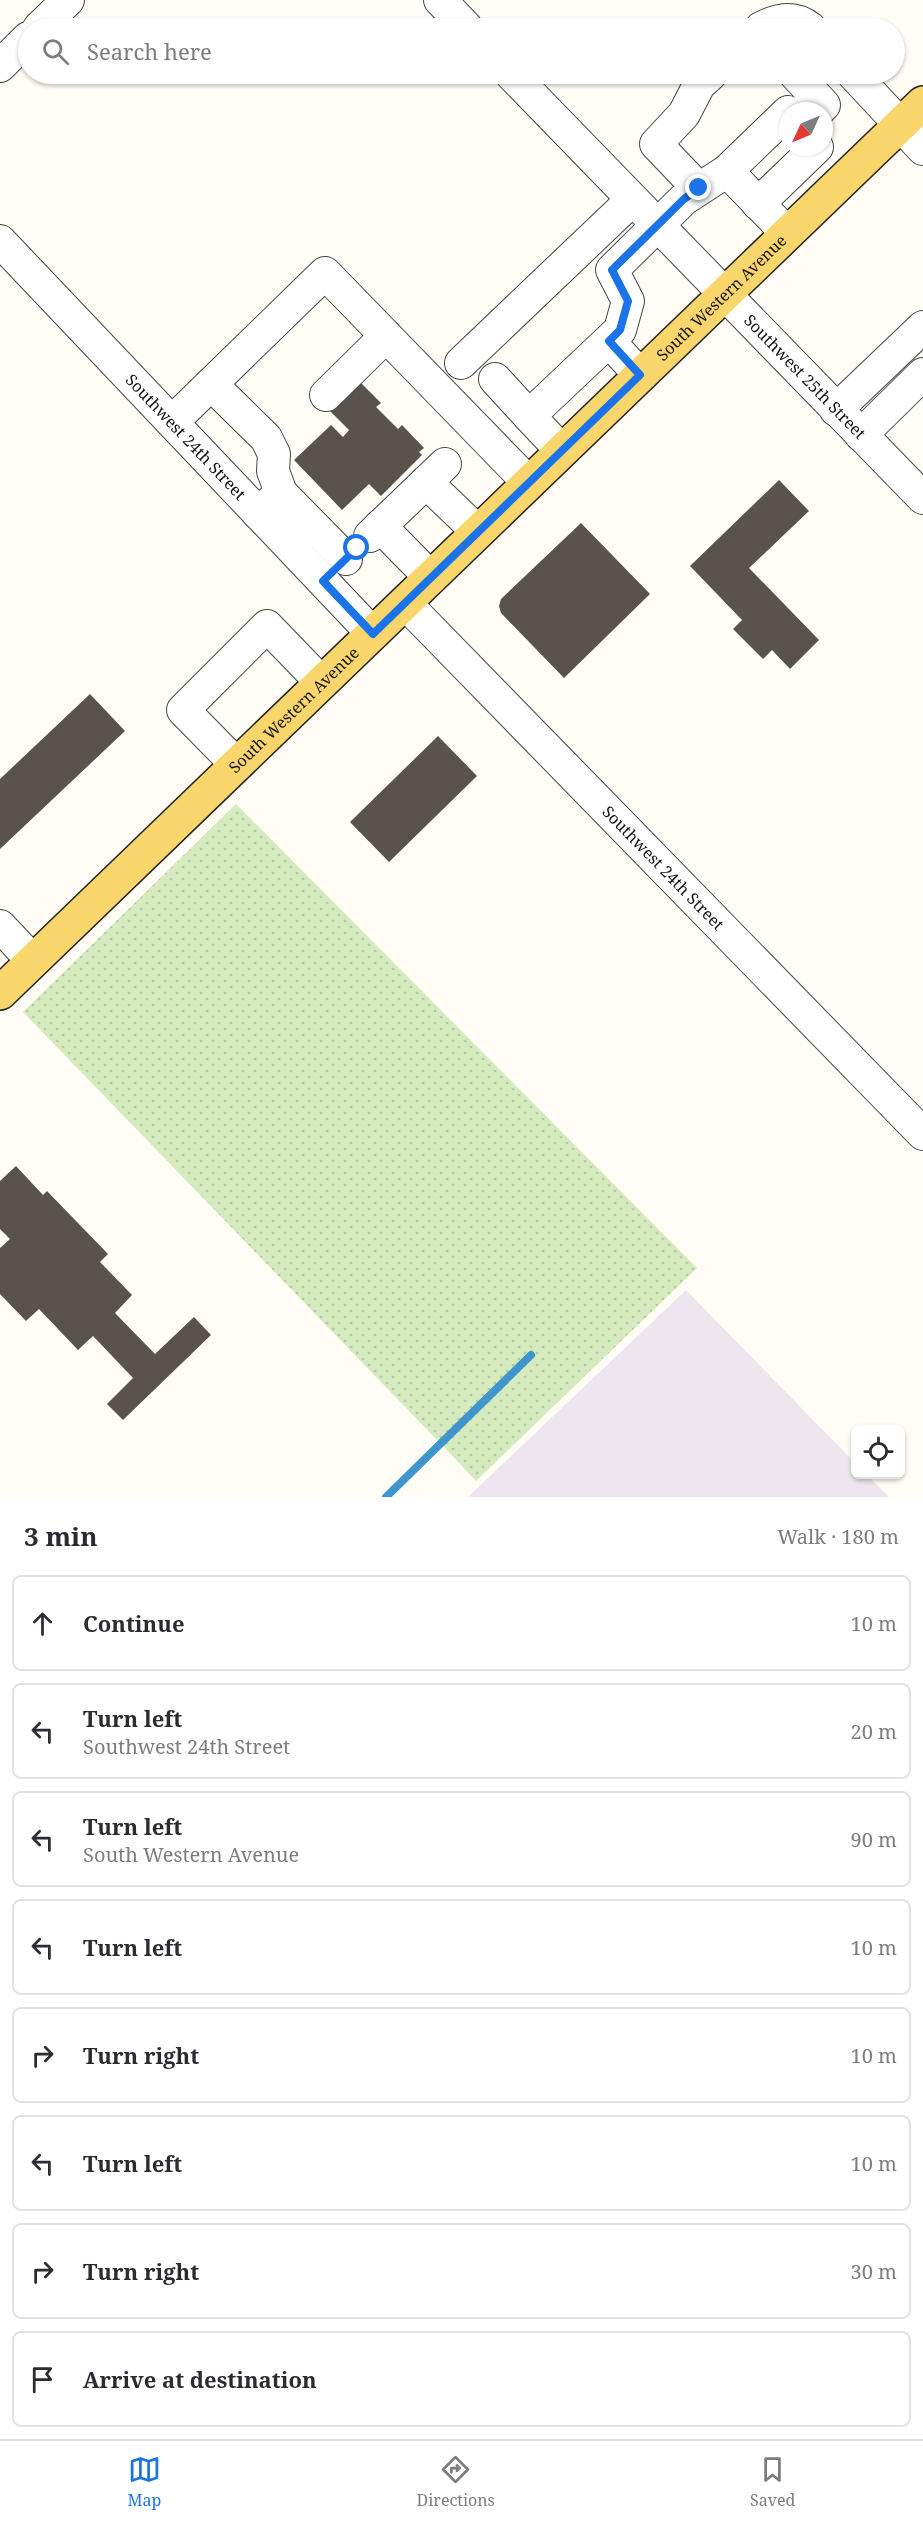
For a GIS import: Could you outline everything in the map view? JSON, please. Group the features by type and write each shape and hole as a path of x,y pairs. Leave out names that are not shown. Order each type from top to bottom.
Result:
{"main road":[{"name":"South Western Avenue","path":"0,993 923,103"}],"street":[{"path":"49,18 68,0"},
{"path":"440,0 457,18"},
{"path":"0,66 18,48"},
{"name":"Southwest 25th Street","path":"521,84 723,295 923,498"},
{"path":"699,188 656,144 684,114 700,84"},
{"path":"804,84 821,102"},
{"path":"862,84 923,149"},
{"path":"529,416 620,330 628,301 612,270 699,188 727,171 779,120"},
{"path":"833,146 854,168"},
{"path":"758,204 803,156"},
{"path":"727,171 787,233"},
{"path":"461,363 632,200"},
{"name":"Southwest 24th Street","path":"0,241 172,422 270,503 323,581 373,634"},
{"path":"172,422 325,273 386,336 452,457 478,532"},
{"path":"836,410 923,327"},
{"path":"326,395 386,336"},
{"path":"609,341 640,375"},
{"path":"861,435 923,374"},
{"path":"495,379 561,450"},
{"path":"211,384 266,438 274,454 270,503 363,543 431,578"},
{"path":"452,457 529,483"},
{"path":"323,581 452,457"},
{"name":"Southwest 24th Street","path":"405,603 923,1134"},
{"path":"237,765 183,710 267,626 322,683"},
{"path":"0,926 33,961"}],"shaded area":[{"path":"686,1290 851,1459 851,1479 871,1479 889,1497 468,1497"}],"green space":[{"path":"236,804 697,1268 476,1481 443,1446 534,1357 531,1353 439,1442 23,1012"}],"building":[{"path":"357,379 381,403 376,407 398,429 402,425 424,448 419,452 422,455 381,496 369,484 342,510 294,460 331,425 343,437 349,430 327,408"},
{"path":"779,480 809,511 749,568 819,640 790,669 772,650 763,659 733,629 742,620 690,566"},
{"path":"581,523 650,594 564,678 501,613 499,606 501,599"},
{"path":"90,694 125,731 0,849 0,779"},
{"path":"438,736 477,776 389,862 350,822"},
{"path":"16,1166 43,1195 47,1191 108,1254 100,1262 132,1295 115,1313 155,1354 194,1317 211,1335 123,1420 107,1404 133,1378 93,1336 78,1350 39,1309 26,1321 0,1294 0,1248 10,1239 0,1229 0,1181"}],"waterway":[{"path":"386,1497 531,1355"}],"route":[{"path":"357,548 323,581 373,634 640,375 609,341 620,330 628,301 612,270 684,199 699,188"}]}
